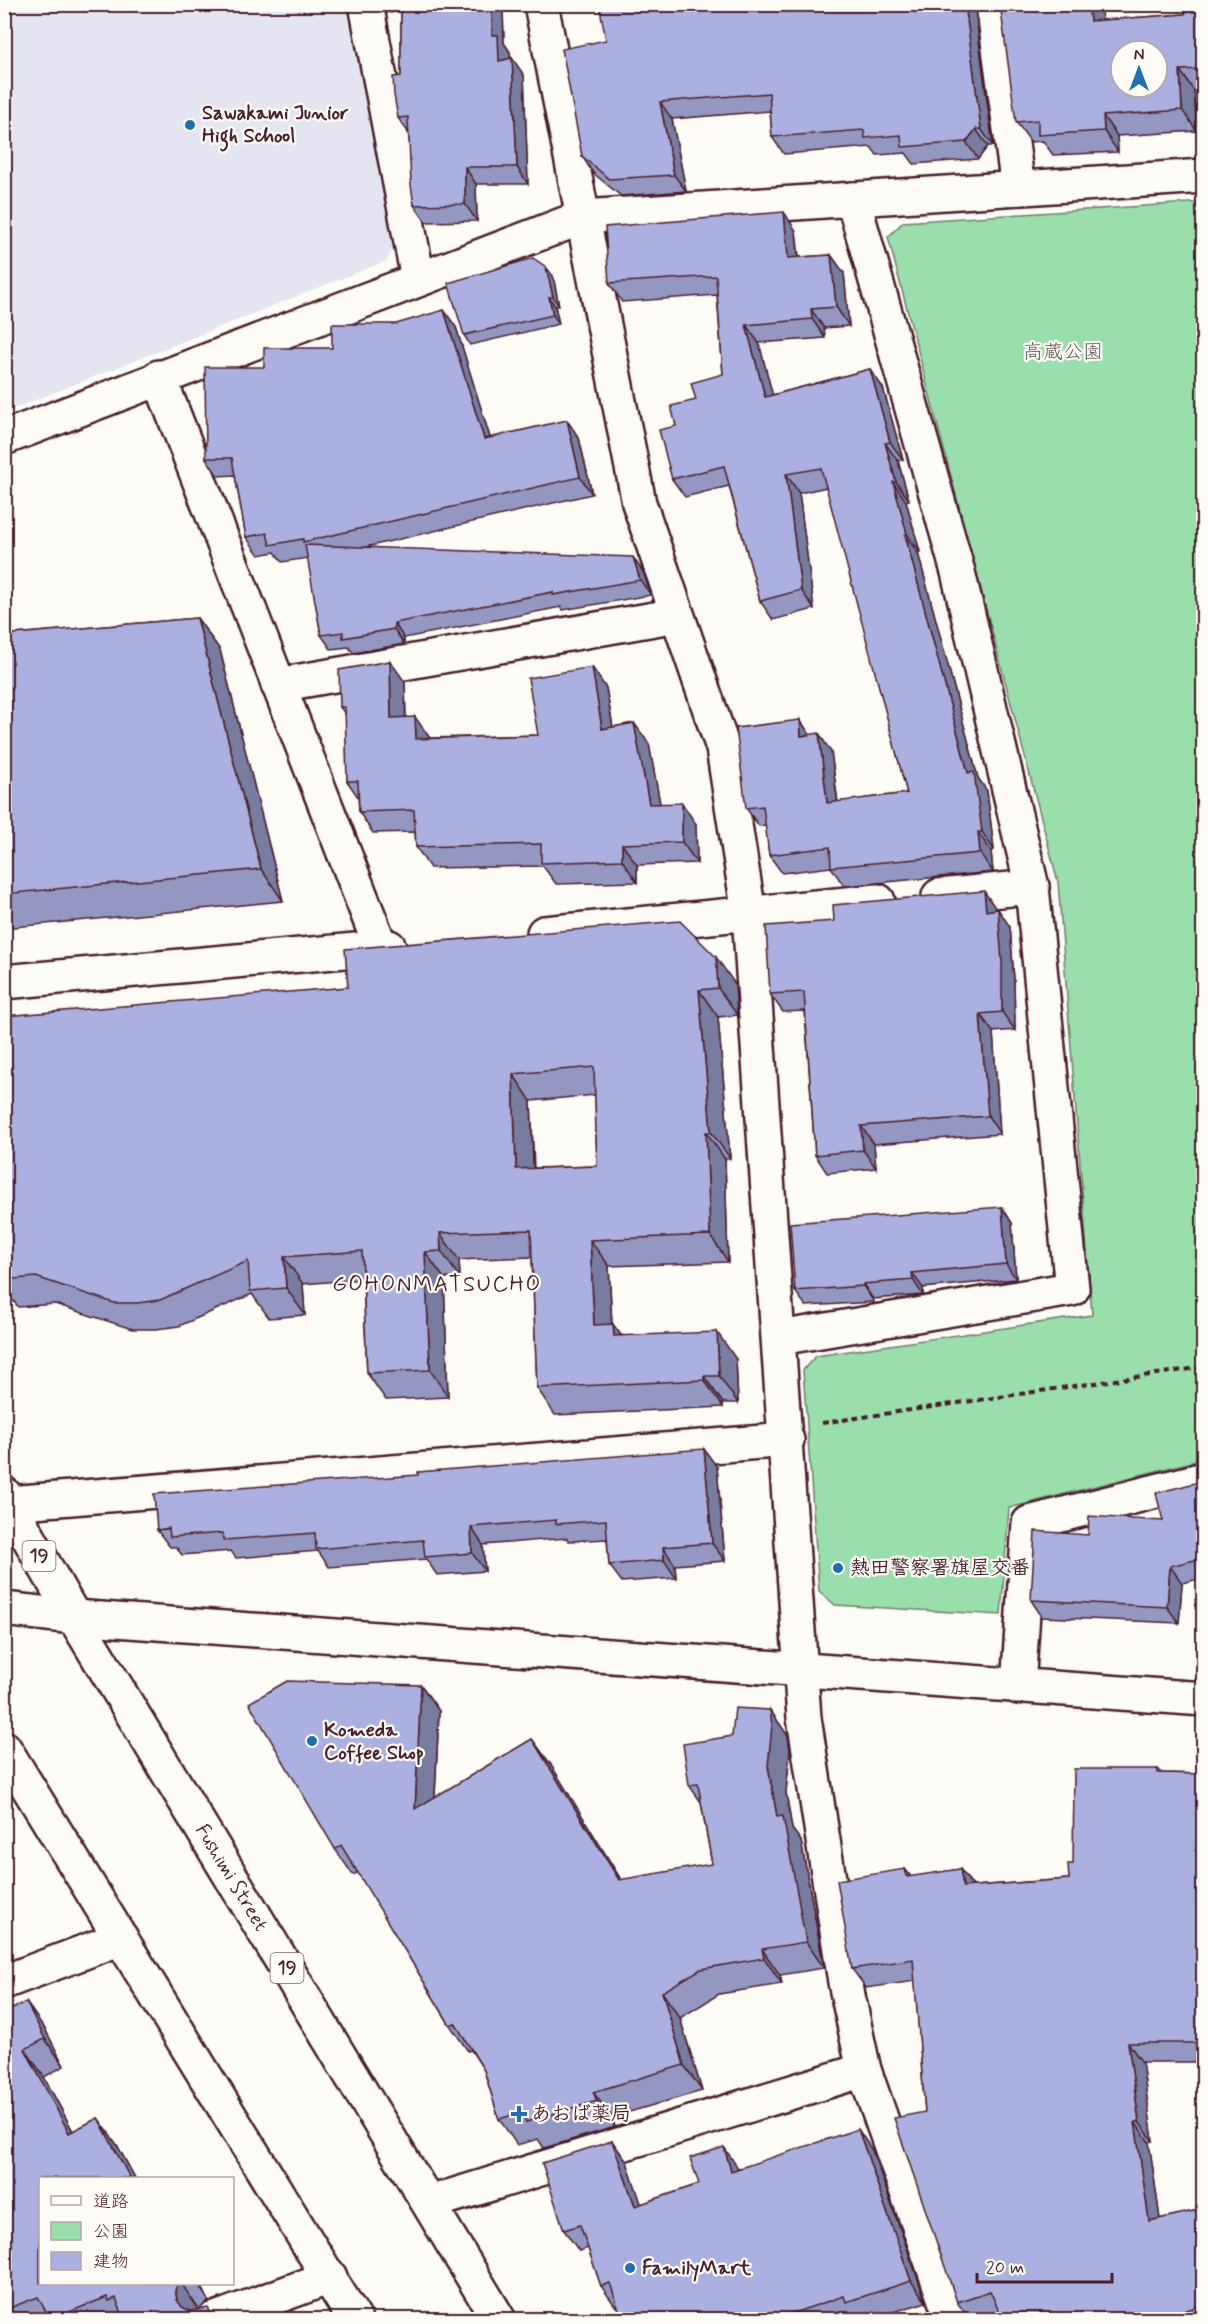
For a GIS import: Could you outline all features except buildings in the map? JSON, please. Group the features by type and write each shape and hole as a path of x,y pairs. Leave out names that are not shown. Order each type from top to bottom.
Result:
{"main road":[{"path":"366,4 417,279"},
{"path":"542,4 639,503 723,748 749,914 806,1730 846,1982 864,2070 952,2319"},
{"path":"993,4 1018,188"},
{"path":"4,438 583,217 1203,176"},
{"path":"779,1338 1072,1289 1032,887 958,572 853,199"},
{"path":"159,377 381,948"},
{"path":"278,685 678,615"},
{"path":"512,936 1032,887"},
{"path":"4,982 416,945"},
{"path":"7,1498 786,1434"},
{"path":"1018,1687 1029,1523 1203,1479"},
{"name":"Fushimi Street","path":"7,1498 74,1617 499,2319"},
{"path":"4,1609 74,1617 1203,1699"},
{"path":"4,1748 355,2319"},
{"path":"4,1982 121,1938"},
{"path":"429,2203 864,2070"},
{"path":"213,2319 330,2277"}],"path":[{"path":"786,1434 1203,1367"}],"shaded area":[{"name":"Sawakami Junior High School","path":"5,5 353,5 397,245 386,261 5,412"}],"green space":[{"name":"高蔵公園","path":"1203,202 1203,1459 1009,1508 1001,1615 835,1605 819,1591 803,1370 816,1356 1092,1315 1058,882 888,237 903,222"}],"place":[{"name":"Sawakami Junior High School","path":"190,125"},
{"name":"熱田警察署旗屋交番","path":"838,1568"},
{"name":"Komeda Coffee Shop","path":"312,1741"},
{"name":"あおば薬局","path":"519,2114"},
{"name":"FamilyMart","path":"630,2268"}],"district":[{"name":"GOHONMATSUCHO","path":"437,1285"}]}
